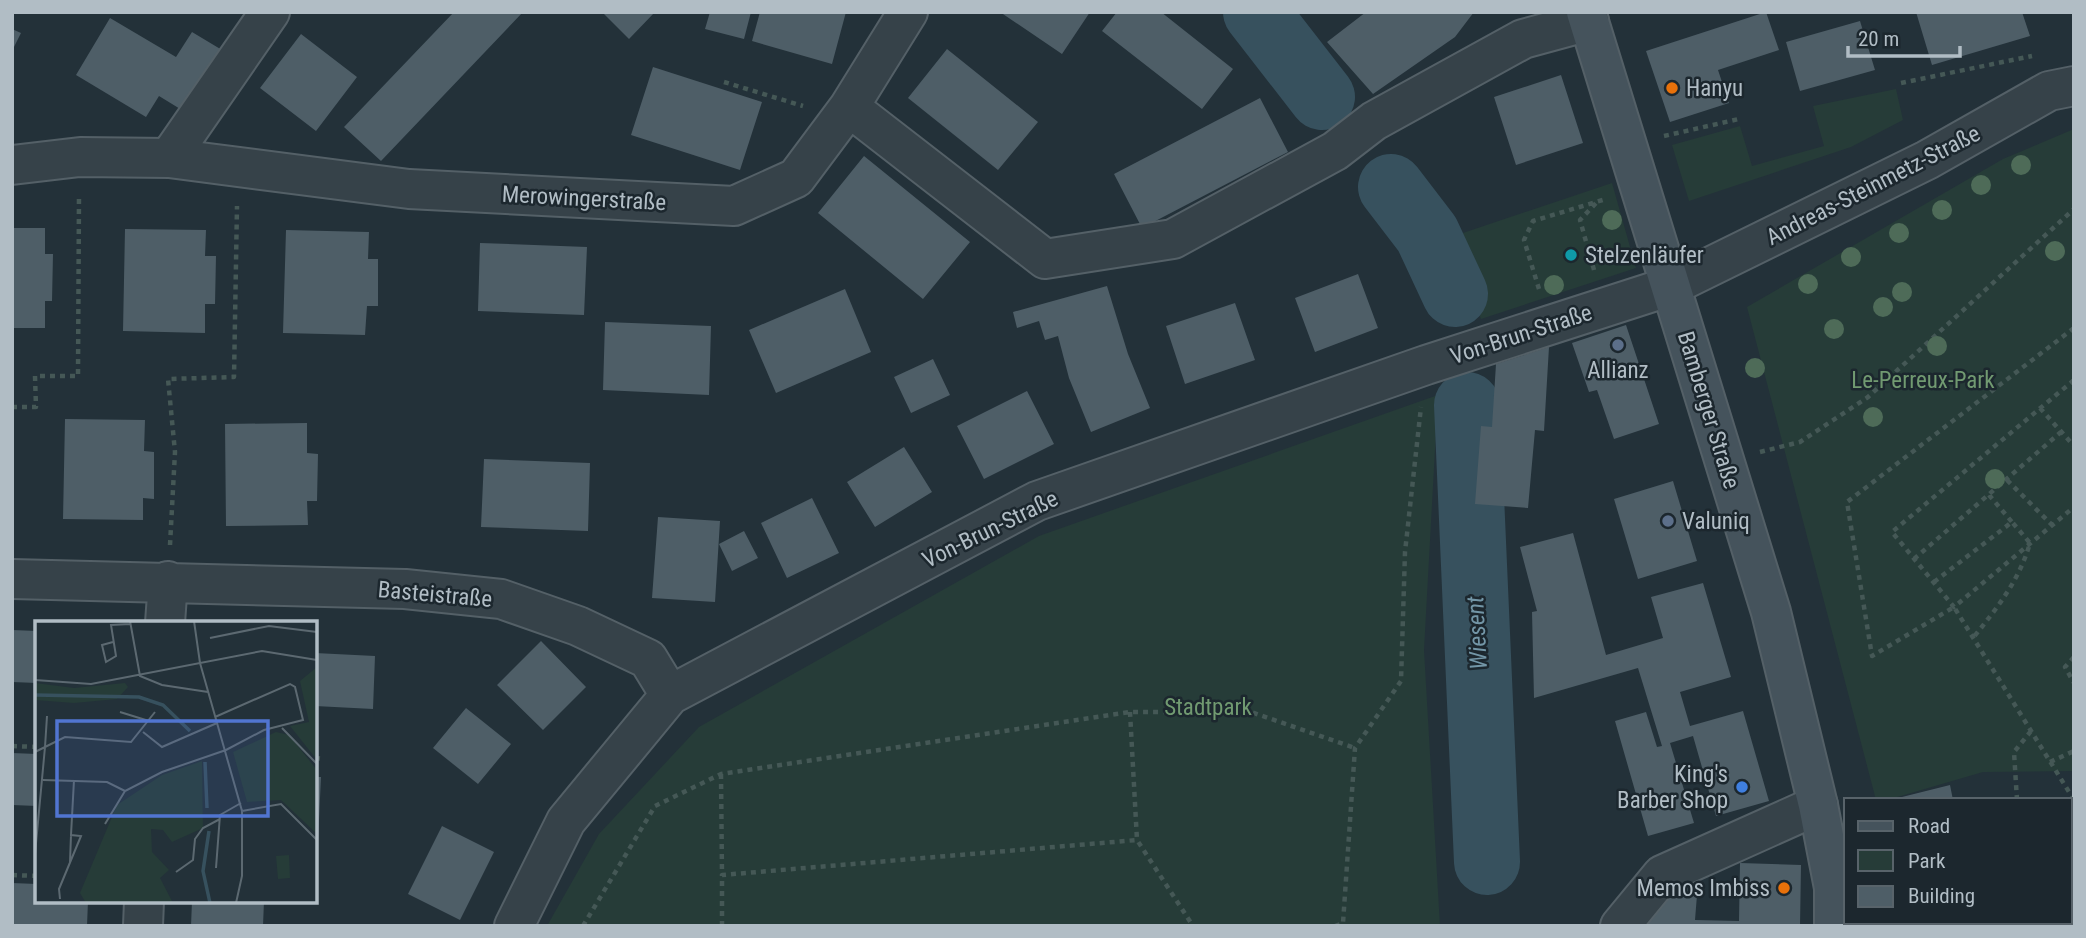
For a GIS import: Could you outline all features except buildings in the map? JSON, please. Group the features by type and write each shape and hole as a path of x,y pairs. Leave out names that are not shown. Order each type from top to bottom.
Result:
{"street":[{"path":"169,158 271,12"},
{"name":"Merowingerstraße","path":"12,165 80,157 169,158 409,189 734,206 796,178 843,116 908,12"},
{"name":"Bamberger Straße","path":"843,116 1045,259 1172,239 1335,151 1374,121 1523,39 1587,17 1771,612 1840,887 1833,926"},
{"name":"Andreas-Steinmetz-Straße","path":"1671,286 1927,160 2061,89"},
{"name":"Von-Brun-Straße","path":"514,926 566,821 670,695 1037,501 1426,365 1671,286"},
{"name":"Basteistraße","path":"12,579 405,589 501,599 578,626 648,659 670,695"},
{"path":"165,621 168,581"},
{"path":"1620,926 1662,875 1818,804"},
{"path":"143,926 144,903"}],"path":[{"path":"1901,83 2031,55 2061,89"},
{"path":"723,82 843,116"},
{"path":"1625,145 1739,119"},
{"path":"12,407 36,407 35,376 78,376 80,157"},
{"path":"168,581 175,452 168,379 234,377 237,166"},
{"path":"1550,325 1524,240 1533,221 1640,189"},
{"path":"1596,202 1580,220 1604,307"},
{"path":"1725,460 1800,442 1868,397 2074,209"},
{"path":"2074,328 1847,502 1872,656 1954,607 2074,507"},
{"path":"1335,926 1343,923 1355,748 1401,681 1405,552 1426,365"},
{"path":"2074,380 1892,532 1954,607 2074,800"},
{"path":"2040,408 2074,446"},
{"path":"1914,559 2061,432"},
{"path":"2007,480 2052,526"},
{"path":"1989,495 2030,544"},
{"path":"1934,582 2012,522"},
{"path":"1973,638 2005,598 2023,569 2030,544"},
{"path":"2074,657 2065,667 2074,683"},
{"path":"583,926 655,806 721,774 1130,712 1251,712 1355,748"},
{"path":"1130,712 1137,841 1193,926"},
{"path":"2017,798 2014,752 2031,731"},
{"path":"12,746 35,747"},
{"path":"2050,762 2074,751"},
{"path":"317,758 324,759"},
{"path":"721,774 722,926"},
{"path":"722,875 1137,841"},
{"path":"12,875 35,876"}],"green space":[{"path":"1896,89 1903,120 1851,147 1689,201 1672,145 1740,126 1752,166 1824,146 1813,106"},
{"name":"Le-Perreux-Park","path":"2074,129 2074,771 1983,772 1894,798 1875,798 1747,307 2003,159"},
{"path":"1612,183 1636,268 1481,319 1451,237"},
{"name":"Stadtpark","path":"1438,395 1424,650 1440,926 547,926 599,834 699,727 1039,536"}],"waterway":[{"name":"Wiesent","path":"1256,12 1322,97"},
{"name":"Wiesent","path":"1391,187 1427,234 1455,294"},
{"name":"Wiesent","path":"1467,405 1487,862"}],"place":[{"name":"Hanyu","path":"1672,88"},
{"name":"Stelzenläufer","path":"1571,255"},
{"name":"Allianz","path":"1618,345"},
{"name":"Valuniq","path":"1668,521"},
{"name":"King's Barber Shop","path":"1742,787"},
{"name":"Memos Imbiss","path":"1784,888"}]}
